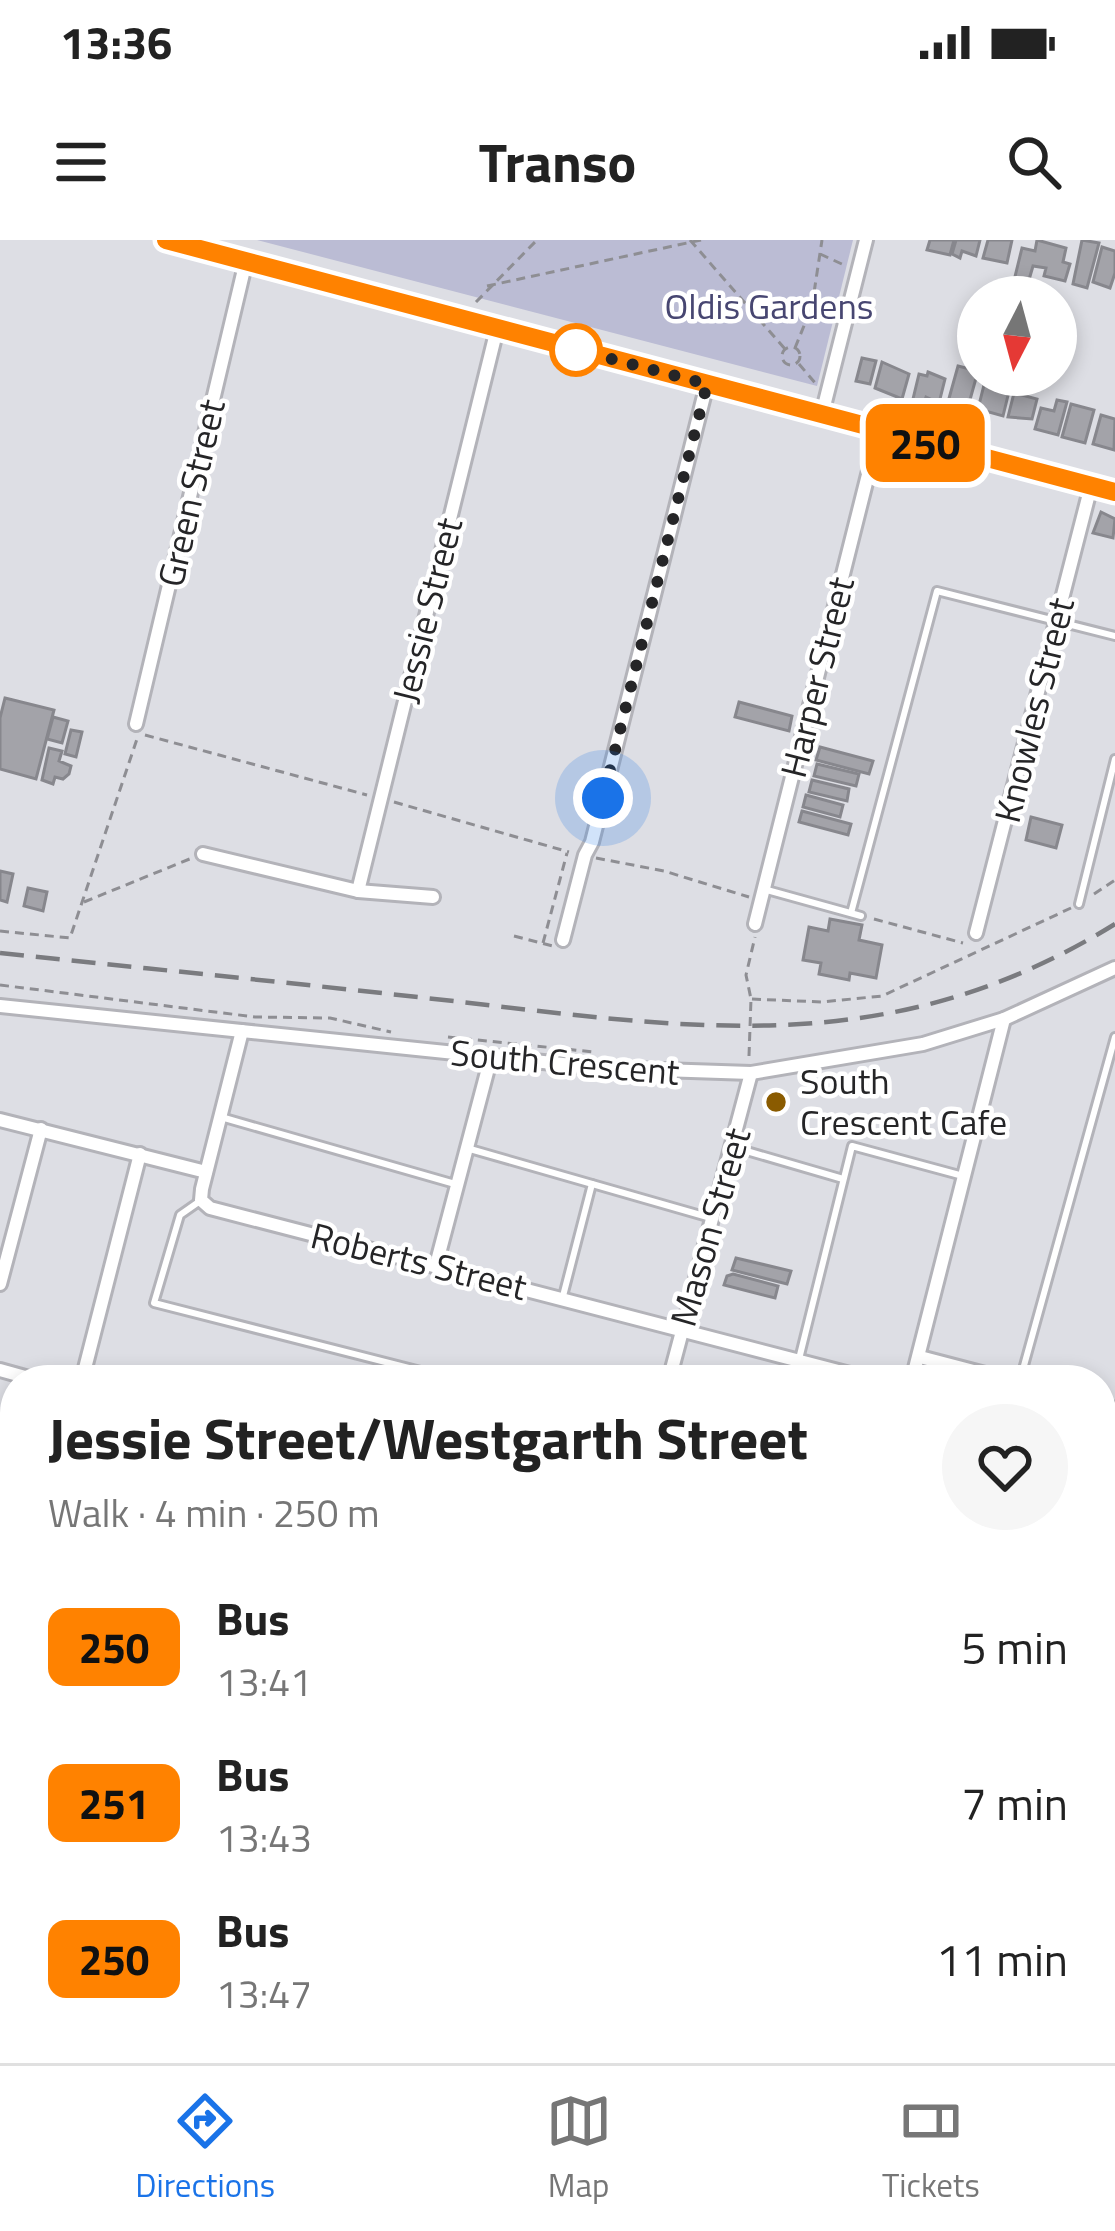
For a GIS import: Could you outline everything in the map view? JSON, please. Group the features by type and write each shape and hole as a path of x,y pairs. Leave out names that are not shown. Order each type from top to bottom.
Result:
{"main road":[{"path":"166,240 1115,493"}],"street":[{"path":"822,415 866,240"},
{"name":"Green Street","path":"136,724 246,261"},
{"name":"Jessie Street","path":"358,891 497,328"},
{"path":"561,943 592,842 707,384"},
{"name":"Harper Street","path":"755,923 880,431"},
{"name":"Knowles Street","path":"976,933 1091,486"},
{"path":"203,854 358,891 433,897"},
{"name":"South Crescent","path":"0,1006 491,1057 661,1072 751,1073 923,1045 1004,1019 1115,968"},
{"path":"917,1365 1004,1019"},
{"path":"201,1200 242,1031"},
{"path":"436,1264 491,1057"},
{"name":"Mason Street","path":"672,1365 751,1073"},
{"path":"0,1120 206,1172"},
{"path":"0,1285 41,1129"},
{"path":"86,1365 140,1154"},
{"name":"Roberts Street","path":"201,1200 210,1208 815,1365"},
{"path":"920,1357 951,1365"}],"lane":[{"path":"850,913 937,591 1115,636"},
{"path":"1079,904 1115,759"},
{"path":"762,895 861,916"},
{"path":"1024,1365 1115,1037"},
{"path":"221,1117 458,1185"},
{"path":"799,1361 852,1145 966,1177"},
{"path":"733,1147 843,1179"},
{"path":"468,1148 714,1219"},
{"path":"562,1298 592,1184"},
{"path":"201,1200 180,1215 154,1303 398,1365"}],"path":[{"path":"476,302 537,240"},
{"path":"488,286 701,240"},
{"path":"795,348 812,305 821,240"},
{"path":"690,241 785,349"},
{"path":"818,253 858,272"},
{"path":"795,348 781,354 789,366 797,363"},
{"path":"795,348 800,354 797,363"},
{"path":"797,363 817,386"},
{"path":"0,932 70,938 140,730 147,736 567,851 762,895"},
{"path":"543,943 567,851"},
{"path":"83,902 203,854"},
{"path":"751,999 822,1002 882,996 1079,904 1115,880"},
{"path":"861,916 986,947"},
{"path":"514,936 561,943"},
{"path":"960,958 964,943"},
{"path":"746,975 751,999 748,1056"},
{"path":"0,985 255,1017 330,1018 399,1033"},
{"path":"440,1036 602,1054"}],"green space":[{"name":"Oldis Gardens","path":"257,240 853,240 817,386"}],"building":[{"path":"930,240 954,240 950,255 927,250"},
{"path":"956,240 980,240 976,256 962,251 960,258 952,254"},
{"path":"988,240 1012,240 1007,263 983,258"},
{"path":"1037,240 1066,248 1063,262 1070,264 1066,276 1044,276 1046,268 1033,266 1030,276 1015,276 1022,248 1035,251"},
{"path":"1082,240 1099,243 1087,288 1077,285"},
{"path":"1102,247 1115,251 1110,288 1093,282"},
{"path":"862,358 876,361 870,384 856,381"},
{"path":"882,362 909,374 902,399 875,388"},
{"path":"957,370 957,396 971,396 968,407 948,402"},
{"path":"928,372 945,379 939,403 926,397 924,403 913,399 919,374 927,376"},
{"path":"981,396 1008,396 1003,416 978,409"},
{"path":"1013,396 1037,399 1032,419 1008,417"},
{"path":"1057,400 1067,402 1058,435 1035,429 1041,408 1054,411"},
{"path":"1071,404 1094,410 1085,443 1062,437"},
{"path":"1101,415 1115,419 1114,450 1093,444"},
{"path":"1101,512 1115,519 1113,538 1093,533"},
{"path":"5,698 54,710 36,779 0,769"},
{"path":"739,702 792,716 789,731 735,717"},
{"path":"53,717 68,721 62,743 47,739"},
{"path":"71,730 82,732 76,757 65,754"},
{"path":"820,747 873,761 869,774 816,760"},
{"path":"49,748 62,751 59,761 71,766 69,774 63,779 55,777 53,784 42,780"},
{"path":"817,764 859,774 856,786 814,776"},
{"path":"812,780 849,789 847,801 809,792"},
{"path":"806,795 843,805 840,817 803,807"},
{"path":"802,811 851,824 848,835 799,822"},
{"path":"1031,817 1062,825 1056,848 1026,840"},
{"path":"0,871 13,874 7,902 0,900"},
{"path":"28,888 47,892 43,911 24,906"},
{"path":"830,919 862,925 859,940 882,945 876,978 850,973 849,980 819,974 821,963 803,960 809,927 828,931"},
{"path":"736,1258 791,1271 787,1284 732,1270"},
{"path":"733,1274 778,1286 775,1298 724,1285"}],"railway":[{"path":"0,953 608,1018 779,1025 862,1018 945,1000 1029,969 1115,924"}],"bus line":[{"name":"250","path":"166,240 1115,492"}],"place":[{"name":"South Crescent Cafe","path":"776,1102"}],"route":[{"path":"576,350 707,384 603,798"}]}
